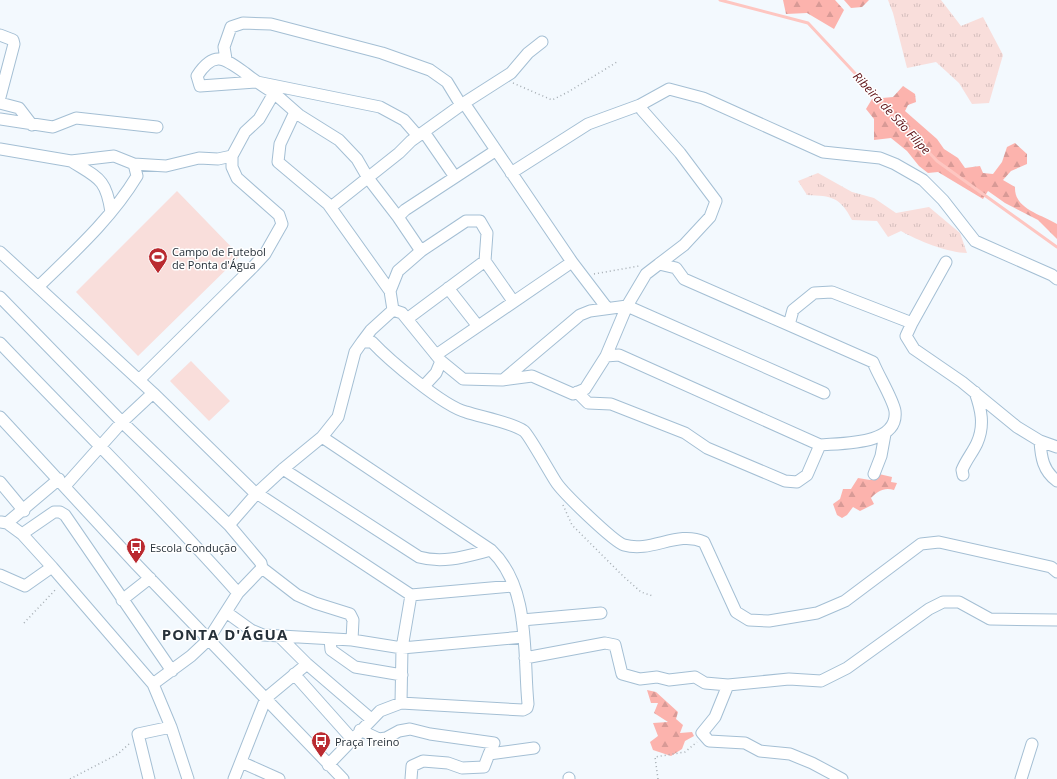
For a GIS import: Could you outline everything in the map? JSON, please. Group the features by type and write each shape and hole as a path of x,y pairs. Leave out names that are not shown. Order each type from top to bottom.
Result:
{"street":[{"path":"226,59 224,47 231,27 242,23 271,24 382,53 430,70 447,82 572,262 607,308"},
{"path":"0,35 13,40 14,44 0,96"},
{"path":"330,207 421,134 462,104 511,73 528,53 542,42"},
{"path":"421,251 398,217 368,178 357,158 339,140 295,112 274,93 257,82 226,59 214,59 204,65 197,76 200,86 257,82 380,107 404,120 421,134 455,177"},
{"path":"511,173 588,124 640,105 669,89 703,98 823,152 880,158 895,164 923,180 943,200 975,241 1052,275 1057,279"},
{"path":"139,380 265,254 282,224 279,215 237,178 232,167 232,156 245,132 259,119 274,93"},
{"path":"0,103 19,108 32,125"},
{"path":"393,310 402,313 438,358 462,379 502,380 532,376 572,394 584,389 606,356 627,306 646,274 684,245 710,217 716,201 680,153 642,110 640,105"},
{"path":"295,112 280,144 278,162 302,180 330,207 390,291 393,310"},
{"path":"0,118 32,125 53,127 76,118 157,127"},
{"path":"0,149 71,161 114,156 134,164 166,166 199,158 218,159 232,156"},
{"path":"398,217 495,151"},
{"path":"71,161 102,180 109,200 111,212"},
{"path":"38,287 101,225 125,195 137,176 134,164"},
{"path":"390,291 398,271 421,251 466,221 480,221 487,233 485,261 513,301"},
{"path":"0,252 153,393 256,494 411,595 514,586"},
{"path":"407,319 485,261"},
{"path":"424,386 436,373 438,358 477,325 572,262"},
{"path":"946,262 906,336 914,349 974,391 1017,426 1040,441 1057,447"},
{"path":"660,264 676,268 684,279 873,362 895,410 894,424 885,434 881,456 874,474"},
{"path":"448,288 477,325"},
{"path":"789,325 793,310 814,293 832,292 912,323"},
{"path":"0,297 122,422 229,524 261,563 262,568 297,595 315,603 350,614 353,620 352,640"},
{"path":"502,380 580,315 607,308 627,306 824,393"},
{"path":"229,524 256,494 283,469 322,437 338,417 355,352 371,330 393,310"},
{"path":"362,342 372,342 424,386 465,412 484,416 524,431 557,484 595,523 623,545 646,547 682,538 694,538 704,542 736,612 749,620 769,620 817,613 845,601 921,544 940,542 1052,567 1057,572"},
{"path":"0,343 100,448 183,530 238,593"},
{"path":"606,356 619,355 820,445 850,444 885,434"},
{"path":"963,475 962,470 977,443 982,424 981,410 974,391"},
{"path":"577,392 588,403 611,404 685,433 707,448 786,481 797,482 807,475 820,445"},
{"path":"153,393 122,422 100,448 62,483 24,510 3,522 22,534 153,684 171,728 188,779"},
{"path":"0,417 208,640 266,698 341,778"},
{"path":"322,437 491,550 503,561 514,586 522,620 528,704 527,708 523,710 401,704 380,711 360,730 328,765"},
{"path":"1040,441 1041,457 1047,473 1057,481"},
{"path":"283,469 419,557 432,560 447,560 491,550"},
{"path":"0,482 24,510"},
{"path":"22,534 54,512 60,512 64,515 172,671"},
{"path":"0,575 25,586 52,567"},
{"path":"153,684 172,671 208,640 238,593 262,568"},
{"path":"122,600 150,578"},
{"path":"401,704 402,648 411,595"},
{"path":"524,658 605,643 615,645 622,674 640,679 657,677 669,680 695,677 705,683 728,685 789,679 821,681 847,668 929,610 943,602 959,602 990,619 1057,620"},
{"path":"226,612 251,630 263,636 352,640 402,648 523,637"},
{"path":"522,620 602,613"},
{"path":"279,636 307,664 371,719"},
{"path":"330,639 331,650 355,667 402,675"},
{"path":"234,779 266,698 307,664"},
{"path":"294,674 352,739"},
{"path":"728,685 715,717 702,733 709,741 745,743 760,751 790,754 812,762 842,779"},
{"path":"150,779 138,734 171,728"},
{"path":"360,730 379,739 386,738 399,731 410,729 430,734 494,743 484,767 462,768 448,763 423,761 412,766 411,779"},
{"path":"1021,779 1032,744"},
{"path":"489,754 534,748"},
{"path":"241,762 279,779"}],"path":[{"path":"503,78 552,100 618,62"},
{"path":"582,275 615,272 641,266"},
{"path":"557,484 563,507 572,525 641,592 653,596"},
{"path":"24,624 64,581"},
{"path":"658,779 656,757 685,752 696,743 702,733"},
{"path":"70,779 80,776 97,764 118,754 138,734"}],"green space":[{"path":"783,0 835,0 844,10 834,29 807,13 786,14"},
{"path":"844,0 869,0 862,7 851,8"},
{"path":"888,0 941,0 961,26 983,17 1003,55 989,103 972,104 959,83 936,62 907,68 893,13"},
{"path":"903,86 915,94 916,102 908,105 905,111 937,139 944,149 958,158 965,168 980,166 983,173 993,174 1002,162 1007,147 1015,143 1027,154 1027,164 1011,171 1003,180 1015,187 1019,201 1024,206 1057,224 1057,239 1038,220 1005,203 988,191 983,199 938,172 928,173 919,166 907,151 891,138 874,140 874,119 866,109 872,99 893,97"},
{"path":"818,173 852,192 874,198 896,213 929,207 960,233 967,253 951,251 933,245 901,231 888,237 877,221 852,220 848,212 839,202 834,199 823,196 807,195 798,181"},
{"name":"Campo de Futebol de Ponta d'Água","path":"177,191 240,256 138,356 76,292"},
{"path":"191,361 230,401 209,421 170,381"},
{"path":"879,474 892,477 891,482 897,483 894,490 884,489 879,492 871,498 874,504 860,511 853,507 847,515 842,518 837,515 833,504 840,499 843,489 851,489 858,478 870,480"},
{"path":"647,690 656,692 678,712 676,719 683,725 680,733 692,732 694,736 685,741 682,749 671,756 653,750 650,742 658,736 653,723 668,722 654,713 658,703 651,703"}],"waterway":[{"name":"Ribeira de São Filipe","path":"720,0 808,23 937,161 1057,247"}],"place":[{"name":"Campo de Futebol de Ponta d'Água","path":"158,274"},
{"name":"Escola Condução","path":"136,564"},
{"name":"Praça Treino","path":"321,758"}],"district":[{"name":"PONTA D'ÁGUA","path":"225,634"}]}
